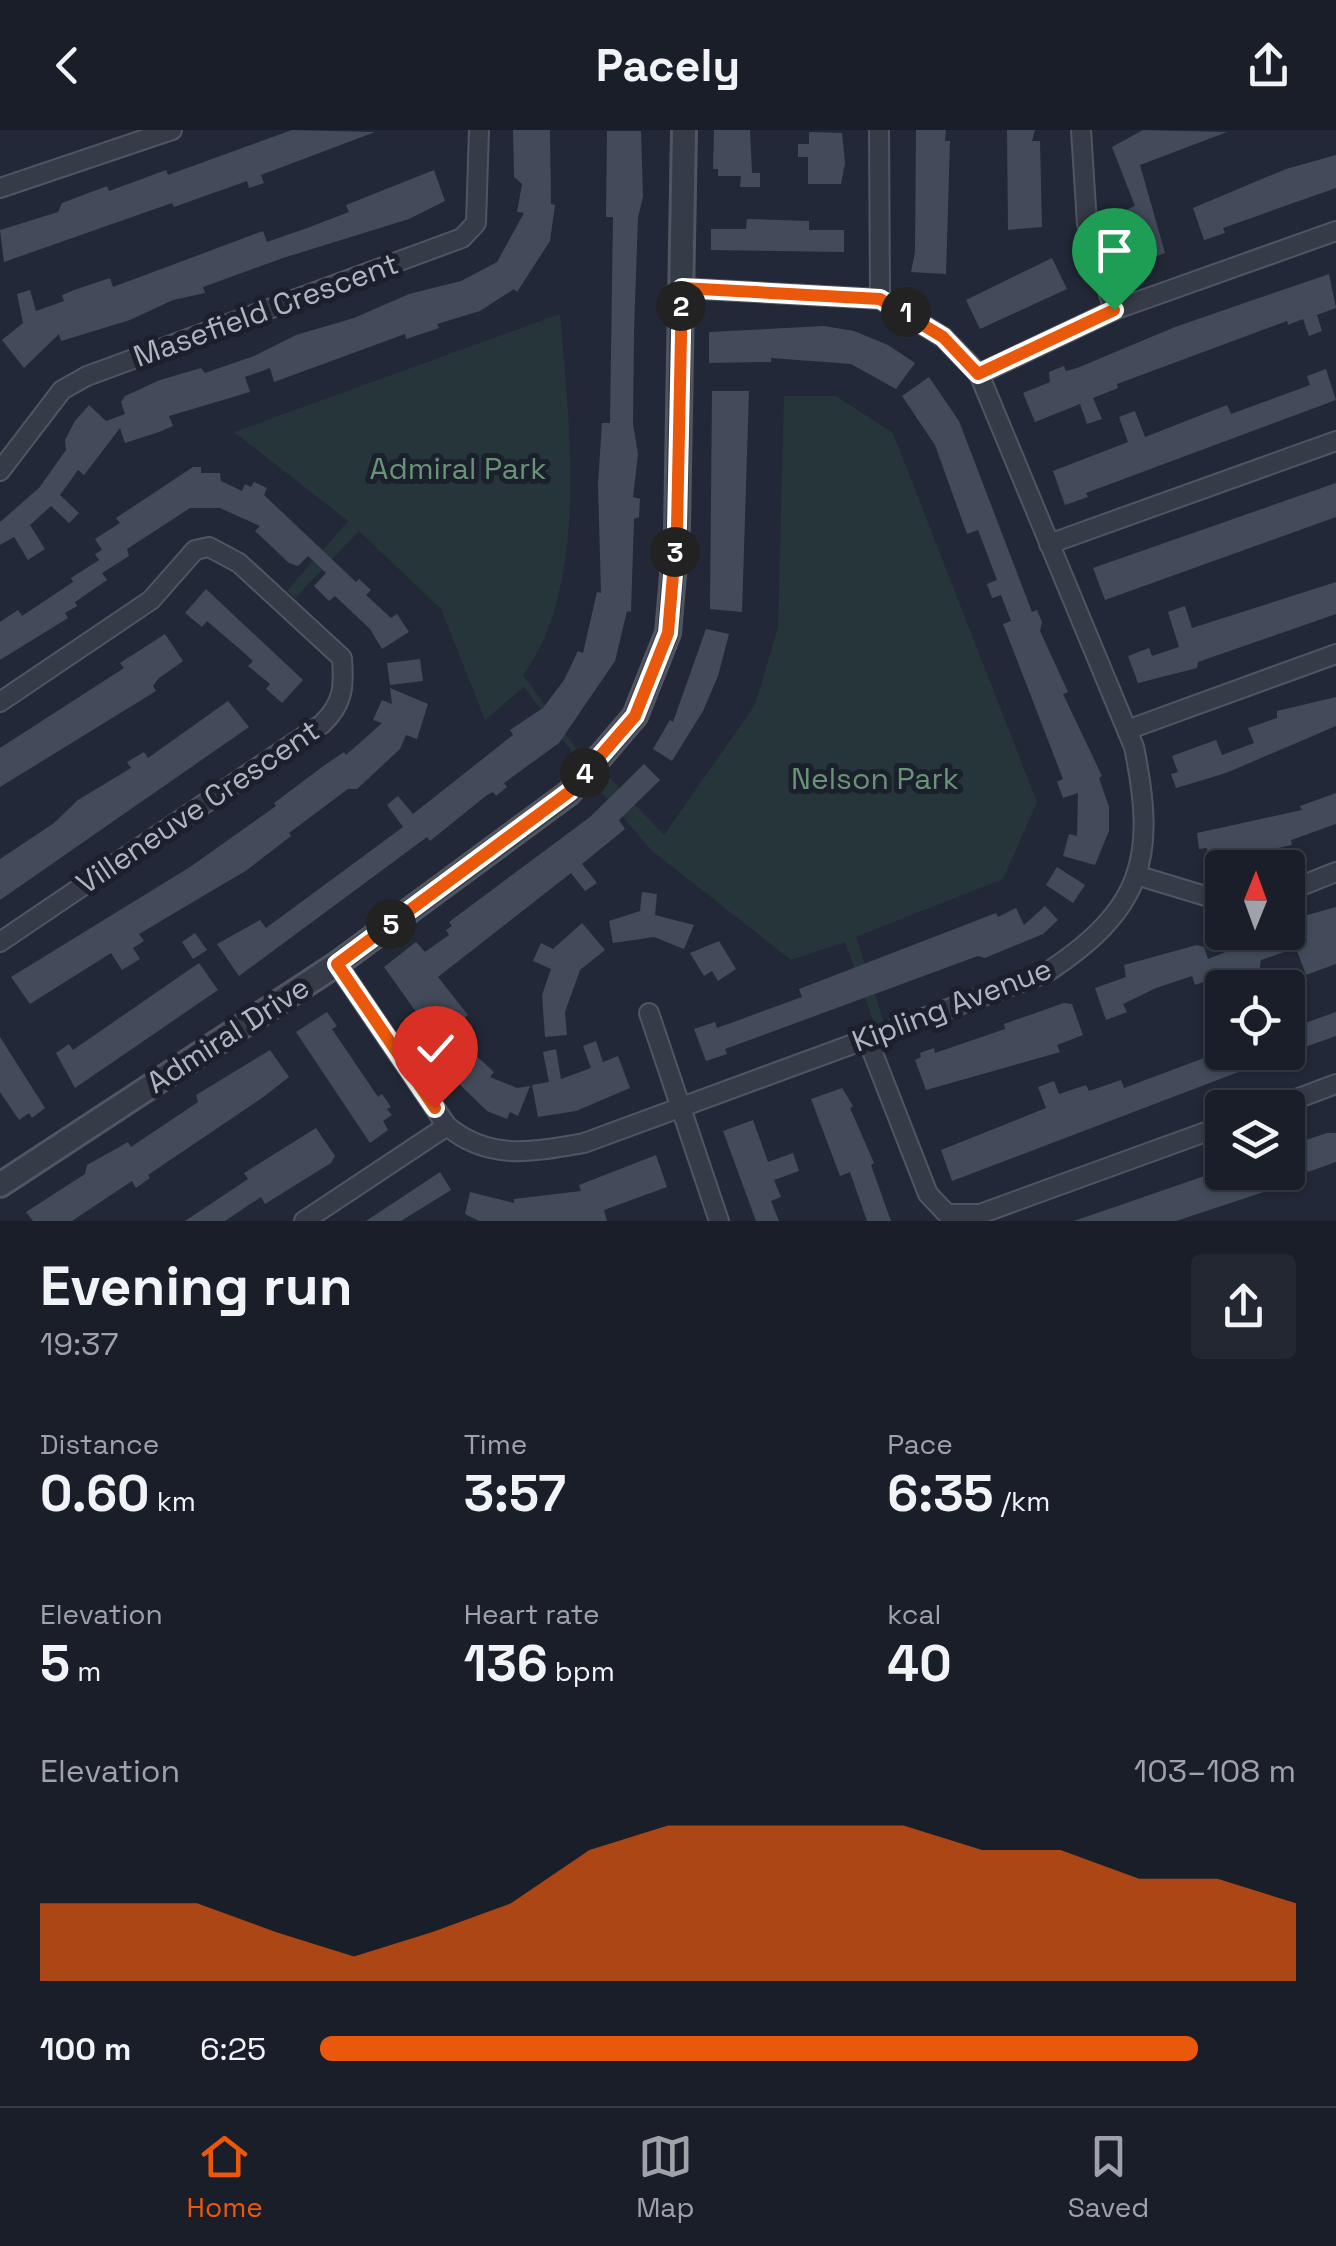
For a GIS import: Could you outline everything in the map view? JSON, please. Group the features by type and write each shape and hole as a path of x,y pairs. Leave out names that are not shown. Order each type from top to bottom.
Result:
{"street":[{"path":"1,184 30,182 172,130"},
{"name":"Masefield Crescent","path":"0,471 62,390 86,376 462,238 476,223 479,130"},
{"name":"Admiral Drive","path":"0,1185 337,964 569,792 635,716 668,633 677,528 684,130"},
{"path":"879,130 880,299"},
{"path":"1080,130 1088,224 1114,310"},
{"path":"978,374 1114,310 1336,231"},
{"name":"Kipling Avenue","path":"337,964 447,1126 468,1143 519,1155 584,1143 1046,973 1094,942 1134,891 1146,805 1127,730 978,374 943,337 880,299 682,288"},
{"path":"1049,544 1336,441"},
{"name":"Villeneuve Crescent","path":"0,702 150,600 195,550 208,547 238,564 342,658 344,692 336,711 322,724 0,942"},
{"path":"1127,730 1336,654"},
{"path":"1305,884 1336,872"},
{"path":"1136,875 1205,896"},
{"path":"649,1013 719,1221"},
{"path":"868,1038 928,1194 947,1214 980,1214 1205,1132"},
{"path":"1305,1096 1336,1084"},
{"path":"304,1221 447,1126"}],"green space":[{"name":"Admiral Park","path":"560,314 570,452 567,549 558,596 544,638 523,675 578,751 574,755 524,687 485,720 441,609 359,531 295,598 287,591 348,521 234,432"},
{"name":"Nelson Park","path":"784,396 836,396 893,433 1037,802 1003,879 856,937 884,1022 875,1026 845,942 791,960 651,850 598,788 605,773 664,835 755,705 778,627"}],"building":[{"path":"292,130 375,132 261,175 264,183 249,188 247,181 174,207 172,203 4,262 0,230 58,212 62,203 107,186 109,191 166,170 168,175"},
{"path":"513,130 550,130 551,204 555,205 550,241 517,292 514,289 480,311 437,324 439,328 406,339 405,334 274,382 270,368 245,377 250,392 169,416 173,426 159,432 125,443 120,428 84,475 78,470 60,495 79,513 69,523 51,506 30,525 45,549 28,560 14,537 0,545 0,522 39,488 66,450 65,440 75,421 89,405 106,421 125,414 121,402 125,396 160,380 201,368 205,373 254,356 296,335 354,318 409,294 461,281 497,262 524,213 517,212 522,184 514,177"},
{"path":"714,130 750,130 752,173 760,173 760,187 740,187 741,176 718,176 718,169 713,169"},
{"path":"916,130 946,130 945,141 950,141 946,274 911,272 915,252"},
{"path":"1007,130 1035,130 1032,141 1040,141 1042,227 1008,230"},
{"path":"1143,130 1227,132 1140,165 1165,253 1136,264 1118,213 1135,206 1112,147"},
{"path":"607,131 641,131 643,197 638,217 634,332 633,424 638,454 633,497 640,499 639,517 634,519 631,612 627,611 615,661 559,743 504,783 507,787 496,796 493,792 487,795 430,841 427,837 239,976 217,944 260,920 266,928 403,827 387,805 398,796 413,814 513,735 510,730 543,708 564,680 578,651 583,653 597,592 601,593 598,484 602,423 610,423 613,217 606,217"},
{"path":"809,132 842,133 845,163 841,184 808,184 808,157 798,157 798,144 809,144"},
{"path":"1336,155 1336,188 1223,228 1225,233 1204,240 1193,208 1286,169"},
{"path":"434,170 445,201 409,219 283,258 203,287 205,293 173,300 130,320 61,341 59,334 24,368 2,340 23,323 17,294 30,290 36,311 64,301 62,295 74,290 110,278 113,287 263,231 267,242 307,228 349,212 346,205"},
{"path":"747,219 809,221 809,230 844,230 844,252 711,250 711,229 746,229"},
{"path":"1052,258 1067,289 980,329 966,300"},
{"path":"1329,274 1336,308 1317,315 1322,331 1309,336 1303,319 1288,325 1287,321 1117,384 1118,388 1093,398 1102,419 1087,424 1080,404 1035,422 1023,393 1050,382 1049,372 1064,366 1066,371 1077,368 1175,327"},
{"path":"824,326 854,331 888,345 915,363 896,389 851,364 771,358 771,362 709,363 709,332"},
{"path":"1326,369 1336,400 1086,493 1088,497 1065,505 1053,471 1128,442 1119,417 1135,411 1145,437 1227,405 1231,414 1310,385 1307,376"},
{"path":"929,377 959,421 1032,612 1037,610 1042,622 1040,631 1068,692 1063,694 1102,776 1099,778 1109,807 1109,831 1095,865 1063,856 1069,834 1077,836 1078,793 1063,798 1057,782 1063,779 1003,624 1011,621 1001,595 992,598 987,584 997,580 978,530 967,534 935,445 902,396"},
{"path":"712,391 749,391 742,612 710,609"},
{"path":"193,467 201,467 201,473 220,473 221,481 242,491 245,484 251,487 254,482 267,488 264,495 356,582 359,579 371,590 366,595 391,618 397,614 409,632 382,649 370,629 335,596 329,601 314,586 326,573 308,556 298,566 289,563 255,531 260,526 220,508 190,508 127,549 129,556 102,573 107,580 75,602 77,606 65,613 68,618 0,660 0,622 18,610 22,616 73,582 71,578 99,560 95,554 102,550 95,539 120,523 116,518"},
{"path":"1336,483 1336,517 1105,600 1093,568"},
{"path":"1336,582 1336,614 1198,662 1197,668 1138,683 1128,656 1149,648 1152,656 1179,647 1168,612 1185,606 1192,628"},
{"path":"206,589 303,680 282,703 266,689 270,684 248,666 253,661 207,621 202,627 185,613"},
{"path":"706,629 729,634 718,676 703,711 672,761 653,749 670,720 673,722"},
{"path":"165,634 183,661 158,679 153,686 156,691 0,787 0,748 124,668 120,663"},
{"path":"420,659 423,681 390,685 387,663"},
{"path":"390,688 428,704 417,739 406,735 400,749 357,789 348,789 247,870 139,934 144,941 133,948 140,959 122,970 111,953 30,1004 11,977 190,867 276,806 274,803 322,767 344,752 346,755 382,723 373,720 382,700 392,704"},
{"path":"1336,697 1336,726 1226,773 1176,788 1171,774 1178,772 1172,756 1216,740 1222,755 1254,743 1248,728 1277,718 1277,711"},
{"path":"228,701 249,727 0,900 0,859 54,823 78,800 131,768 127,762 144,752 148,758"},
{"path":"644,764 660,780 619,820 625,829 582,864 597,883 585,891 571,873 438,977 468,1015 458,1023 477,1049 472,1052 494,1072 490,1077 517,1088 530,1086 518,1116 510,1112 507,1119 487,1111 456,1081 434,1047 439,1044 384,967 416,942 425,952 449,935 449,922 590,817"},
{"path":"1336,793 1336,824 1291,840 1292,845 1269,850 1199,849 1197,833 1302,810 1300,806"},
{"path":"1057,867 1085,885 1073,903 1046,885"},
{"path":"642,892 657,894 655,915 694,925 684,949 654,937 613,943 609,921 640,911"},
{"path":"1045,906 1058,920 1043,934 725,1049 727,1054 706,1061 694,1029 715,1022 717,1028 802,997 799,989 996,913 998,917 1016,908 1024,925"},
{"path":"1336,907 1336,964 1306,975 1297,950 1305,950 1305,916"},
{"path":"582,923 605,950 580,970 565,1012 567,1035 545,1037 542,995 551,969 533,961 541,943 553,949"},
{"path":"195,933 207,950 193,959 182,942"},
{"path":"719,941 736,969 718,981 712,971 704,976 690,953"},
{"path":"1197,945 1204,947 1208,959 1231,950 1290,950 1261,960 1259,970 1205,970 1205,981 1195,985 1192,976 1156,988 1123,1004 1127,1012 1106,1020 1095,988 1126,977 1124,965"},
{"path":"199,963 218,990 75,1088 56,1053 69,1044 73,1050"},
{"path":"1064,1003 1072,1004 1083,1035 1057,1045 1060,1052 926,1090 915,1060 921,1057 920,1053 934,1048 935,1053 1005,1029 1004,1024"},
{"path":"327,1012 337,1026 332,1029 378,1097 382,1094 391,1107 387,1109 392,1115 383,1121 388,1130 370,1143 296,1032"},
{"path":"1336,1012 1336,1036 1305,1047 1305,1023"},
{"path":"0,1037 45,1108 32,1118 29,1113 19,1120 0,1092"},
{"path":"596,1041 603,1062 618,1056 630,1088 576,1111 538,1117 532,1085 549,1082 543,1052 556,1049 561,1079 591,1068 583,1046"},
{"path":"270,1050 289,1077 148,1175 150,1178 136,1188 132,1181 72,1221 33,1221 26,1212 85,1174 87,1165 128,1142 131,1147 198,1102 196,1095"},
{"path":"1205,1058 1205,1070 1244,1070 952,1181 941,1150 1046,1108 1038,1087 1054,1081 1059,1094 1086,1085 1089,1091 1121,1080 1124,1088"},
{"path":"842,1088 853,1106 850,1108 874,1163 871,1165 891,1221 867,1221 850,1172 840,1176 811,1099"},
{"path":"753,1120 768,1162 793,1153 799,1171 774,1180 781,1197 771,1201 779,1221 756,1221 723,1131"},
{"path":"316,1128 335,1156 331,1163 265,1204 261,1197 225,1221 185,1221 248,1179 244,1173"},
{"path":"1336,1133 1336,1162 1308,1172 1305,1140"},
{"path":"656,1155 667,1187 604,1210 607,1221 479,1221 465,1214 470,1192 514,1203 514,1199 581,1191 579,1185"},
{"path":"440,1172 451,1190 401,1221 366,1221"},
{"path":"1205,1176 1205,1190 1270,1190 1176,1221 1074,1221"}],"route":[{"path":"435,1108 337,964 569,792 635,716 668,633 677,528 682,288 819,292 880,299 943,337 978,374 1114,310"}]}
